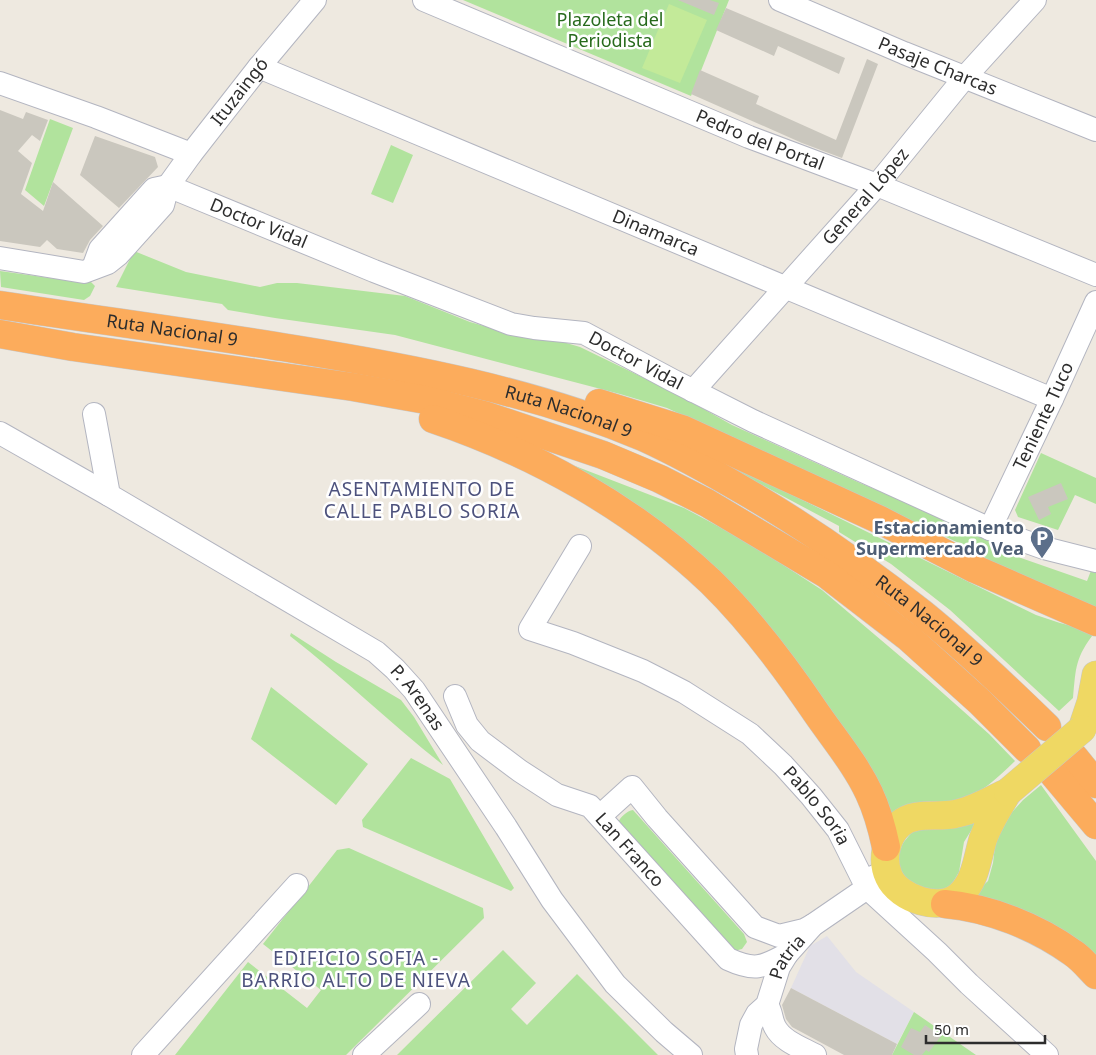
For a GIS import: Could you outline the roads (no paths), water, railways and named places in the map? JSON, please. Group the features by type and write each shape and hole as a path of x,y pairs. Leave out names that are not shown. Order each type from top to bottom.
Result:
{"highway":[{"name":"Ruta Nacional 9","path":"0,305 365,360 481,385 552,406 642,437 686,457 801,524 925,615 998,679 1048,727"},
{"name":"Ruta Nacional 9","path":"0,334 74,347 417,398 484,415 603,455 660,479 708,503 826,574 908,638 980,702 1027,749"},
{"path":"365,360 435,364 520,380 682,429 880,520 975,569 1096,622"},
{"path":"282,377 425,416 471,432 567,478 646,528 710,582 749,624 783,666 860,776 878,813 886,854"},
{"path":"1075,758 1096,784"},
{"path":"1054,775 1096,825"},
{"path":"932,902 960,905 1004,917 1041,933 1074,954 1096,975"}],"main road":[{"path":"1008,792 991,821 983,840 972,880 960,896 932,902 905,894 889,877 886,854 894,831 901,823 928,815 955,814 969,810 1008,792 1089,726 1096,675"}],"street":[{"name":"Ituzaingó","path":"0,258 84,272 108,263 125,247 163,204 168,186 191,154 258,66 315,0"},
{"name":"Pedro del Portal","path":"424,0 749,137 877,185 1096,275"},
{"name":"Pasaje Charcas","path":"780,0 1096,130"},
{"name":"General López","path":"693,391 877,185 964,77 1035,0"},
{"name":"Dinamarca","path":"258,66 1052,399"},
{"path":"0,83 96,117 191,154"},
{"name":"Doctor Vidal","path":"168,186 347,260 510,324 584,332 693,391 809,448 990,529 1044,548 1096,561"},
{"name":"Teniente Tuco","path":"990,529 1096,302"},
{"path":"94,414 109,495"},
{"name":"P. Arenas","path":"0,434 109,495 376,652 395,668 414,690 552,900 615,984 664,1032 691,1055"},
{"name":"Pablo Soria","path":"580,546 530,629 573,643 643,671 684,692 750,734 783,765 838,830 867,888 1047,1055"},
{"name":"Lan Franco","path":"455,696 467,725 480,741 520,771 557,795 590,806 728,959 744,967 762,966 786,954"},
{"path":"600,816 632,787 657,818 755,927 778,936 804,930 813,925"},
{"path":"886,854 867,888 885,895 932,902"},
{"path":"143,1055 297,885"},
{"name":"Patria","path":"747,1055 746,1049 751,1026 757,1014 767,1005 779,967 786,954 813,925 867,888"},
{"path":"364,1055 419,1004"},
{"path":"767,1005 772,1012 773,1025 778,1033 815,1055"}],"place":[{"name":"Estacionamiento Supermercado Vea","path":"1042,559"}],"district":[{"name":"ASENTAMIENTO DE CALLE PABLO SORIA","path":"422,500"},
{"name":"EDIFICIO SOFIA - BARRIO ALTO DE NIEVA","path":"356,969"}],"park label":[{"name":"Plazoleta del Periodista","path":"610,30"}]}
